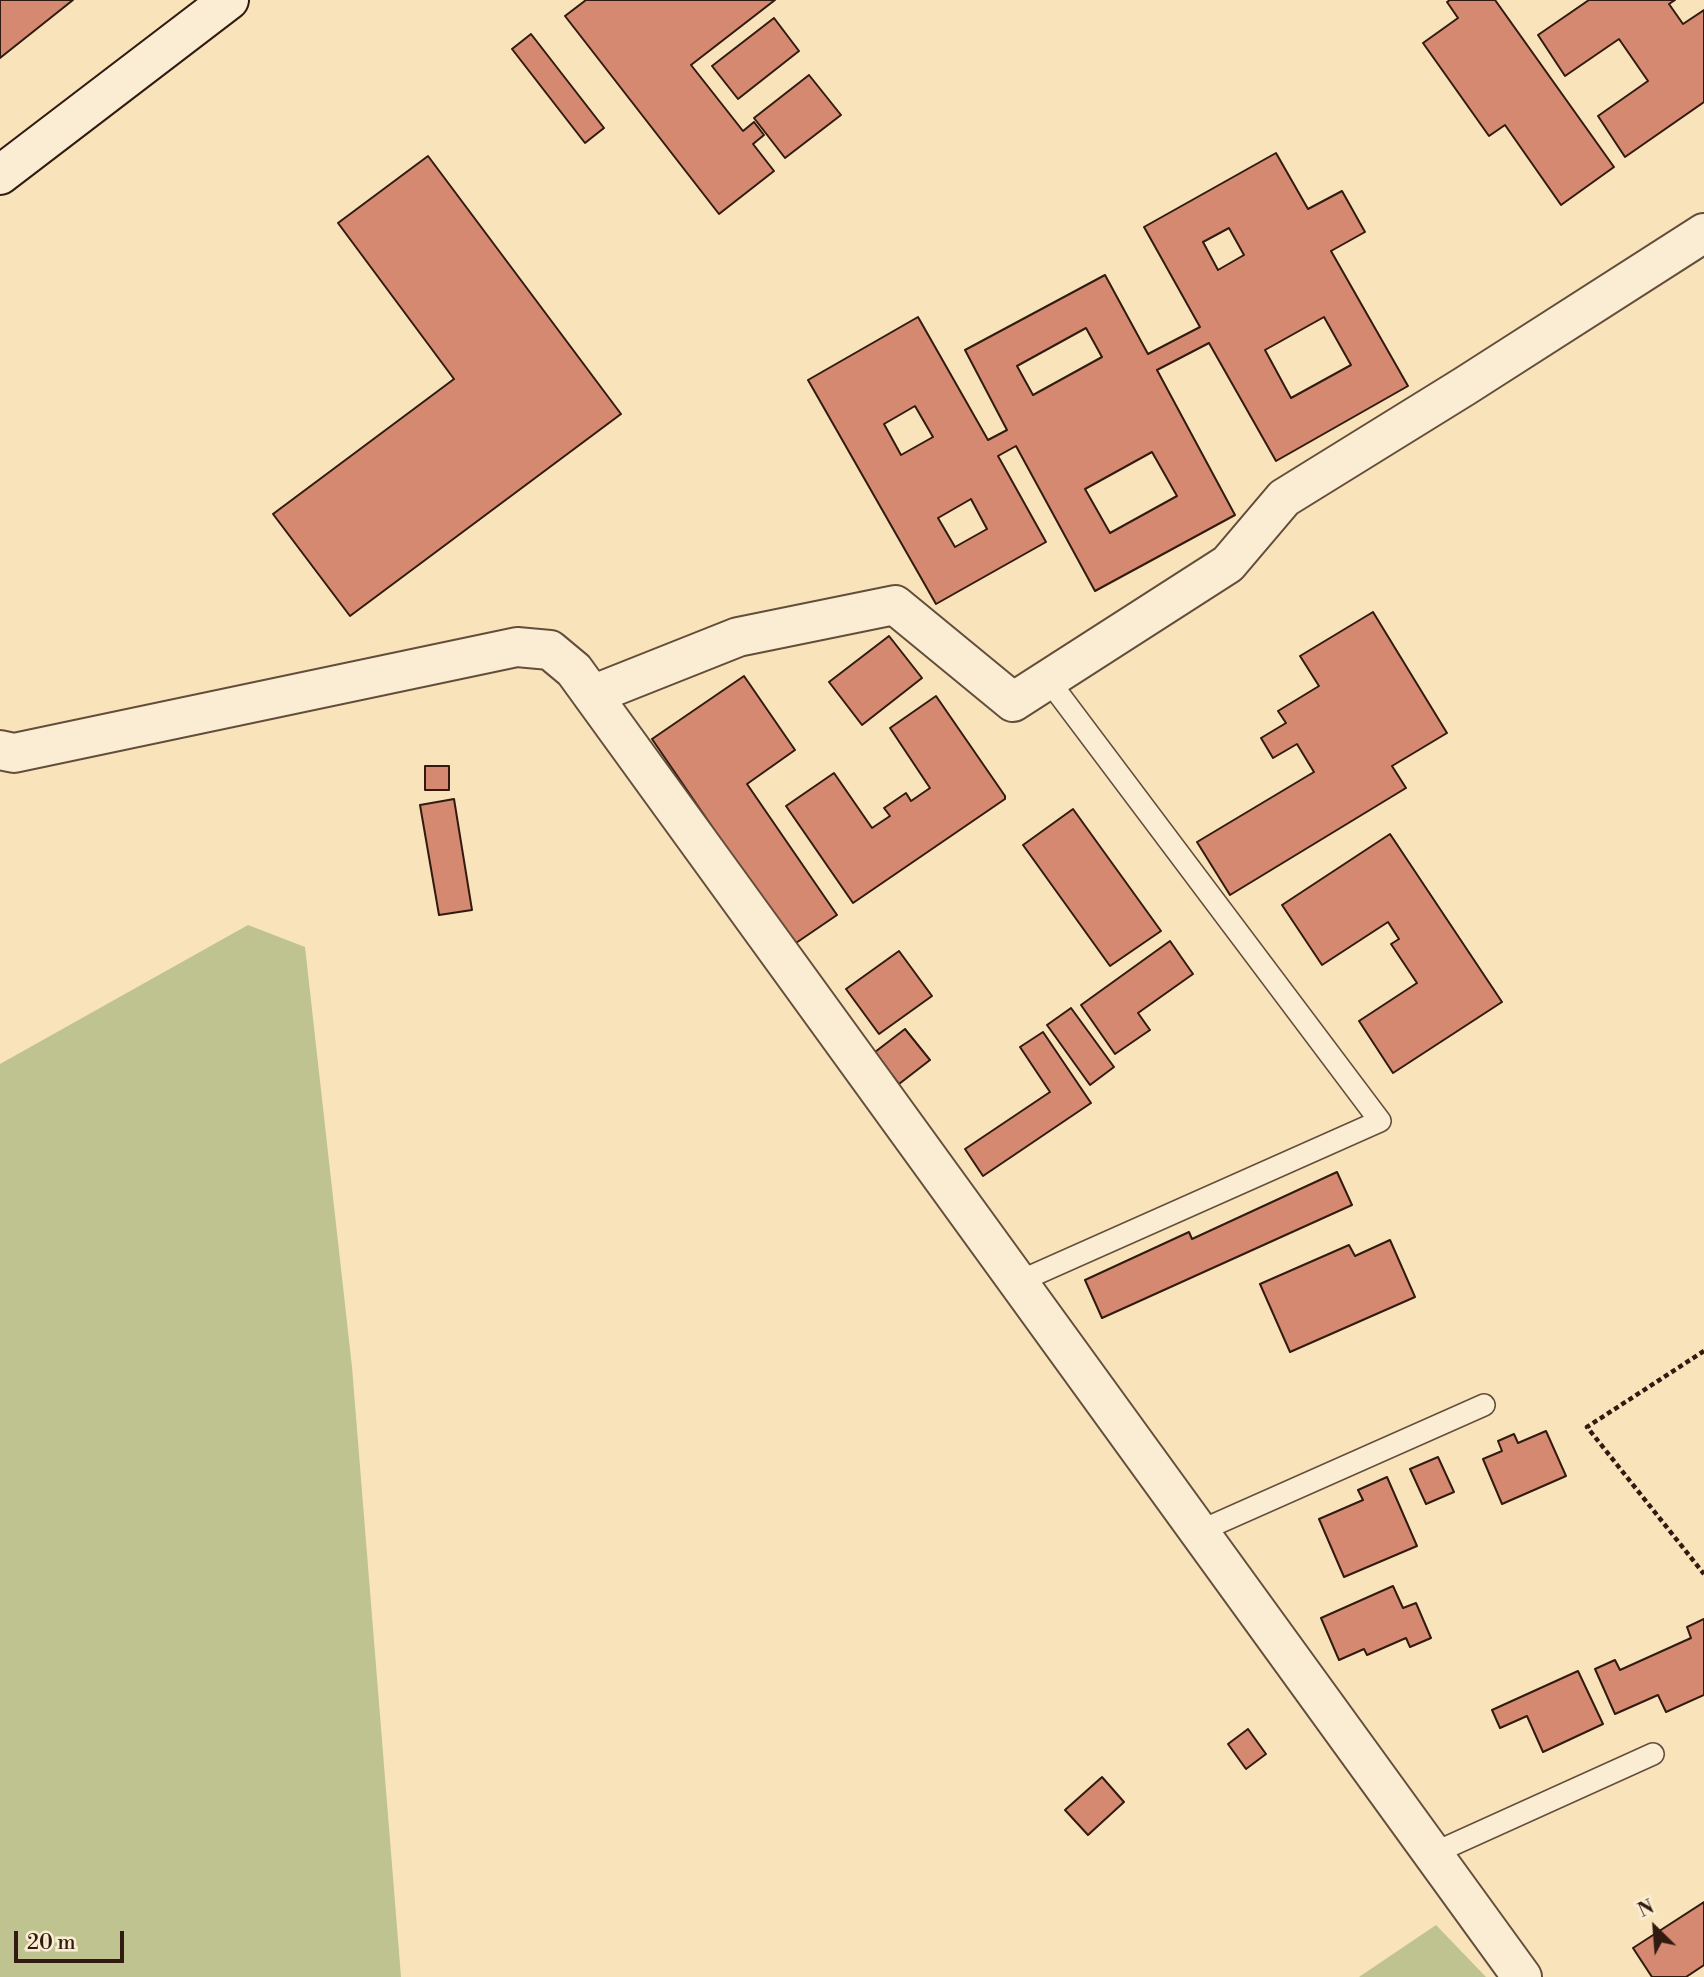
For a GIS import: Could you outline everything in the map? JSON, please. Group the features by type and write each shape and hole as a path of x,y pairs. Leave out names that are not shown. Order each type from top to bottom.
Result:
{"street":[{"path":"0,175 229,0"},
{"path":"592,695 738,637 895,605 1013,702 1228,564 1284,498 1704,233"},
{"path":"0,750 14,753 517,647 550,650 574,670 1522,1977"}],"lane":[{"path":"1018,1282 1380,1121 1049,681"},
{"path":"1200,1531 1484,1405"},
{"path":"1432,1854 1653,1754"}],"path":[{"path":"1704,1351 1587,1427 1704,1574"}],"green space":[{"path":"248,925 305,947 352,1367 401,1977 0,1977 0,1064"},
{"path":"1436,1925 1486,1977 1359,1977"}],"building":[{"path":"0,0 73,0 0,58"},
{"path":"586,0 775,0 691,65 743,131 754,122 764,135 753,144 774,171 719,214 565,16"},
{"path":"1495,0 1614,167 1561,205 1505,125 1489,136 1423,43 1458,18 1447,2"},
{"path":"1589,0 1675,0 1669,4 1683,24 1704,10 1704,102 1625,157 1598,116 1648,81 1619,39 1565,76 1538,35"},
{"path":"774,18 799,51 738,99 712,66"},
{"path":"531,34 604,128 585,143 512,49"},
{"path":"809,75 841,115 785,158 754,118"},
{"path":"1276,153 1308,209 1342,191 1365,232 1331,251 1408,386 1276,461 1209,343 1157,370 1235,515 1095,591 1016,446 998,456 1046,542 936,604 808,380 918,317 988,440 1007,430 965,350 1105,275 1148,354 1200,327 1144,227","holes":["1229,228 1244,255 1218,270 1203,242","1324,317 1351,365 1291,398 1265,350","1086,328 1102,357 1033,395 1017,366","915,406 933,437 901,455 884,424","1152,452 1177,496 1110,533 1085,489","971,499 987,529 955,547 938,518"]},
{"path":"428,156 621,414 350,616 273,514 454,379 338,223"},
{"path":"1373,612 1447,733 1392,766 1406,788 1230,895 1197,842 1314,772 1297,744 1273,758 1261,738 1286,723 1278,711 1319,686 1300,656"},
{"path":"889,636 922,678 862,725 829,682"},
{"path":"744,676 795,750 747,784 837,915 793,945 652,739"},
{"path":"936,696 1005,799 853,903 786,806 834,773 872,828 890,816 884,808 906,793 911,801 930,788 890,728"},
{"path":"425,766 449,766 449,790 425,790"},
{"path":"454,799 472,910 439,915 420,805"},
{"path":"1073,809 1161,931 1110,966 1023,845"},
{"path":"1390,834 1502,1002 1393,1073 1359,1021 1417,983 1391,944 1399,939 1388,922 1322,965 1282,905"},
{"path":"1170,941 1193,974 1138,1013 1150,1030 1115,1054 1081,1005"},
{"path":"899,951 932,996 879,1034 846,989"},
{"path":"1071,1008 1114,1067 1090,1085 1047,1025"},
{"path":"905,1029 930,1060 899,1084 875,1052"},
{"path":"1043,1032 1091,1103 983,1176 965,1149 1050,1092 1020,1047"},
{"path":"1337,1172 1352,1205 1102,1318 1085,1280 1189,1232 1192,1239"},
{"path":"1390,1240 1415,1297 1290,1352 1260,1284 1349,1245 1355,1256"},
{"path":"1546,1431 1566,1476 1502,1504 1483,1459 1502,1451 1498,1441 1514,1434 1518,1443"},
{"path":"1438,1457 1454,1492 1426,1504 1410,1469"},
{"path":"1387,1477 1417,1546 1344,1577 1319,1519 1363,1500 1358,1490"},
{"path":"1393,1586 1403,1608 1416,1603 1431,1638 1410,1647 1406,1638 1367,1655 1364,1649 1339,1660 1321,1618"},
{"path":"1704,1619 1704,1695 1666,1712 1658,1695 1615,1714 1595,1669 1615,1660 1620,1670 1691,1638 1687,1627"},
{"path":"1578,1671 1603,1724 1543,1752 1527,1716 1500,1728 1492,1710"},
{"path":"1248,1729 1266,1754 1246,1769 1228,1744"},
{"path":"1102,1777 1124,1802 1088,1835 1065,1810"},
{"path":"1704,1902 1704,1965 1686,1977 1652,1977 1633,1948"}]}
